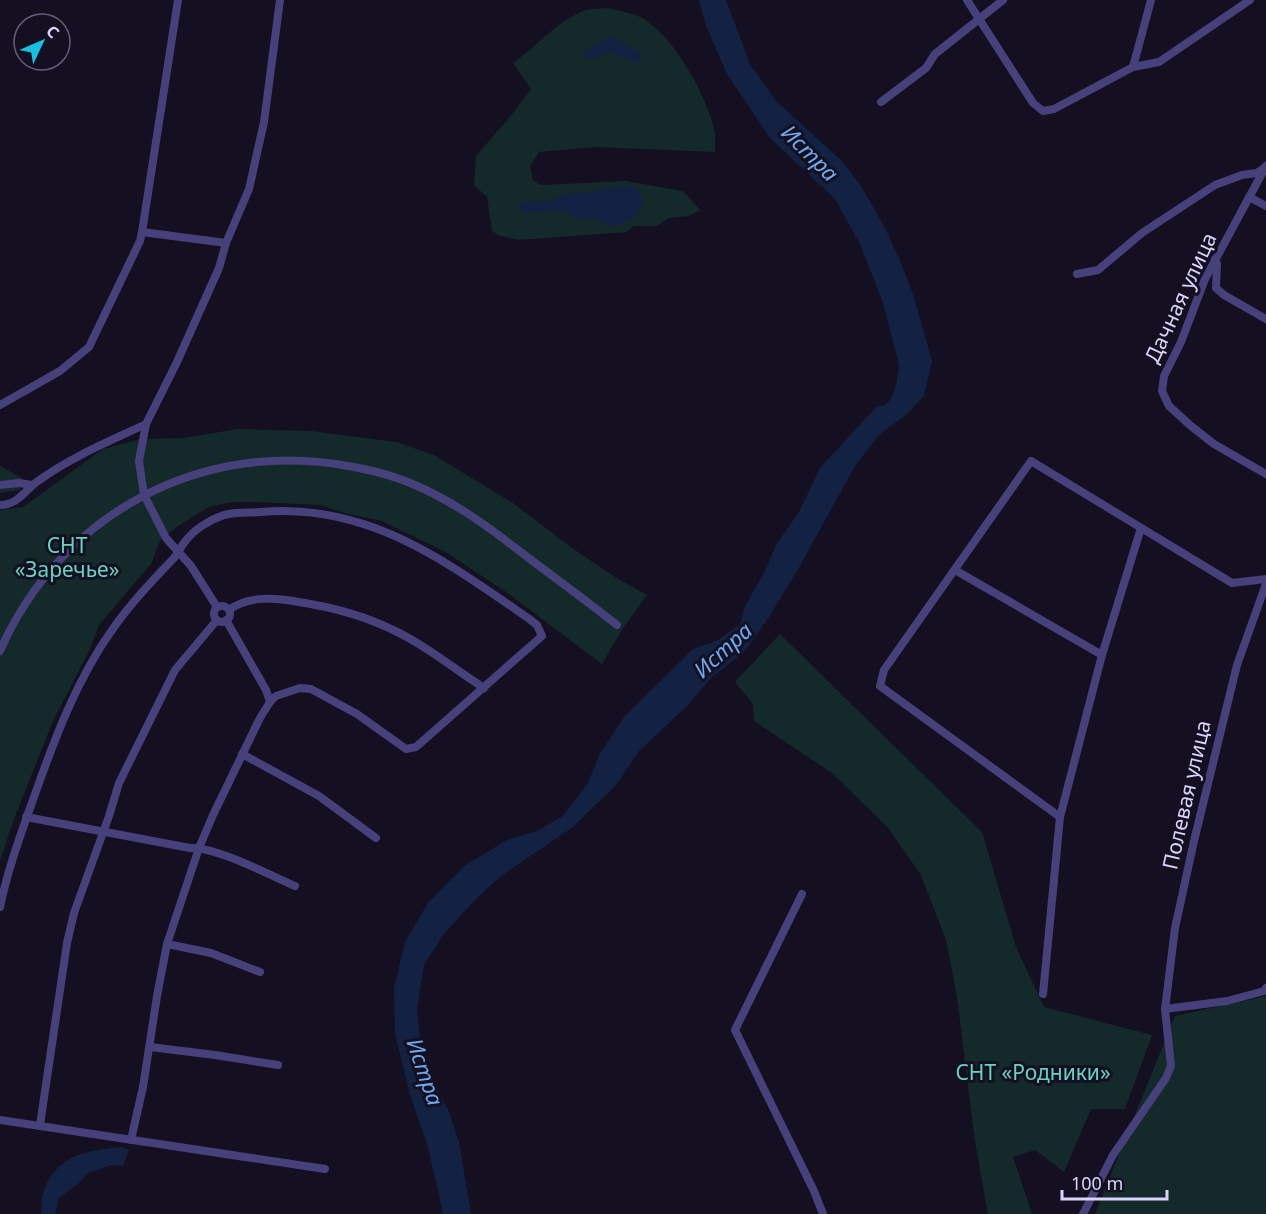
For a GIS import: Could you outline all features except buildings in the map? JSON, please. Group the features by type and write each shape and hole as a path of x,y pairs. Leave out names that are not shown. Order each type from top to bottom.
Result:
{"street":[{"path":"0,405 60,371 89,347 140,241 178,0"},
{"path":"217,607 180,551 166,538 144,495 139,460 146,424 219,268 226,243 249,189 264,122 280,0"},
{"path":"966,0 1033,102 1043,111 1054,109 1133,68 1159,62 1249,0"},
{"path":"880,102 926,68 934,54 1003,0"},
{"path":"1133,68 1151,0"},
{"path":"1077,274 1098,270 1142,233 1208,189 1242,176 1257,173 1266,167"},
{"name":"Дачная улица","path":"1266,167 1205,279 1181,342 1164,376 1162,391 1169,406 1191,426 1214,444 1266,474"},
{"path":"1249,197 1266,206"},
{"path":"142,232 226,243"},
{"path":"1215,259 1217,264 1216,288 1266,319"},
{"path":"0,505 17,500 32,485 74,459 146,424"},
{"path":"0,651 29,598 52,568 95,527 144,495 189,476 224,466 297,459 336,463 385,473 442,498 484,525 617,625"},
{"path":"1060,817 880,686 884,670 1031,461 1232,584 1266,582"},
{"path":"0,485 19,483 32,485"},
{"path":"0,907 6,877 26,818 50,753 80,684 111,631 144,589 180,551 184,543 208,521 239,513 284,510 348,520 382,529 447,563 537,625 542,636 416,747 406,749 357,714 311,690 300,688 276,696 270,702 242,754 199,848 167,944 150,1047 131,1140"},
{"path":"1043,994 1060,817 1102,655 1141,528"},
{"path":"955,570 1102,655"},
{"name":"Полевая улица","path":"1083,1214 1113,1155 1166,1078 1171,1066 1165,1009 1175,928 1237,665 1266,582"},
{"path":"229,610 245,602 266,598 332,607 391,628 483,688"},
{"path":"225,606 229,610 229,617 222,622 217,620 213,613 217,607 225,606"},
{"path":"40,1125 67,943 74,913 119,783 175,670 217,620"},
{"path":"226,620 266,690 270,702"},
{"path":"242,754 319,796 376,838"},
{"path":"26,818 199,848 246,864 294,886"},
{"path":"802,894 735,1030 824,1214"},
{"path":"167,944 211,953 260,972"},
{"path":"1165,1009 1227,1001 1264,992 1266,988"},
{"path":"150,1047 215,1054 278,1065"},
{"path":"0,1120 325,1169"}],"green space":[{"path":"608,8 643,18 658,30 679,55 705,101 715,135 715,152 596,147 539,152 530,166 533,181 541,185 626,181 683,191 700,210 689,216 669,218 657,226 634,226 627,232 519,240 500,236 492,231 487,197 474,185 476,156 531,89 513,63 573,16 586,10"},
{"name":"СНТ «Заречье»","path":"238,429 311,431 396,442 434,455 513,503 572,548 647,595 623,628 602,664 506,592 447,553 382,521 320,505 232,502 209,507 178,526 160,541 151,564 99,625 89,651 53,721 0,861 0,510 23,507 103,449 141,439 183,438"},
{"path":"0,466 22,478 20,490 0,493"},
{"name":"СНТ «Родники»","path":"780,634 982,832 1016,947 1044,1007 1152,1035 1125,1109 1091,1109 1064,1172 1035,1150 1013,1157 1032,1214 988,1214 975,1142 957,997 946,940 921,875 888,828 832,773 754,721 753,704 735,682"},
{"path":"1266,996 1266,1214 1095,1214 1175,1016"}],"water":[{"name":"Истра","path":"699,0 726,0 750,64 776,101 842,161 861,186 899,258 914,297 932,361 924,396 907,414 879,435 855,466 796,573 744,652 711,678 687,706 639,751 617,784 573,827 501,876 476,899 443,935 424,965 417,1009 420,1039 430,1077 448,1109 459,1142 471,1214 443,1214 428,1147 410,1095 395,1034 394,988 405,942 428,903 464,866 507,840 537,831 563,816 588,783 599,755 624,717 693,649 718,640 740,624 745,606 765,571 776,545 799,512 820,468 877,406 884,406 890,400 896,386 899,365 883,303 860,244 835,199 770,138 727,74 706,26"},
{"path":"608,38 620,40 640,53 641,63 609,52 591,58 581,54"},
{"path":"618,186 631,186 639,192 644,203 632,218 619,225 609,226 594,218 576,220 568,211 527,213 516,206 528,201 553,201 563,194 590,192"},
{"path":"122,1147 129,1150 123,1166 112,1165 88,1173 59,1198 55,1214 41,1214 44,1190 50,1178 66,1161 86,1152"}]}
